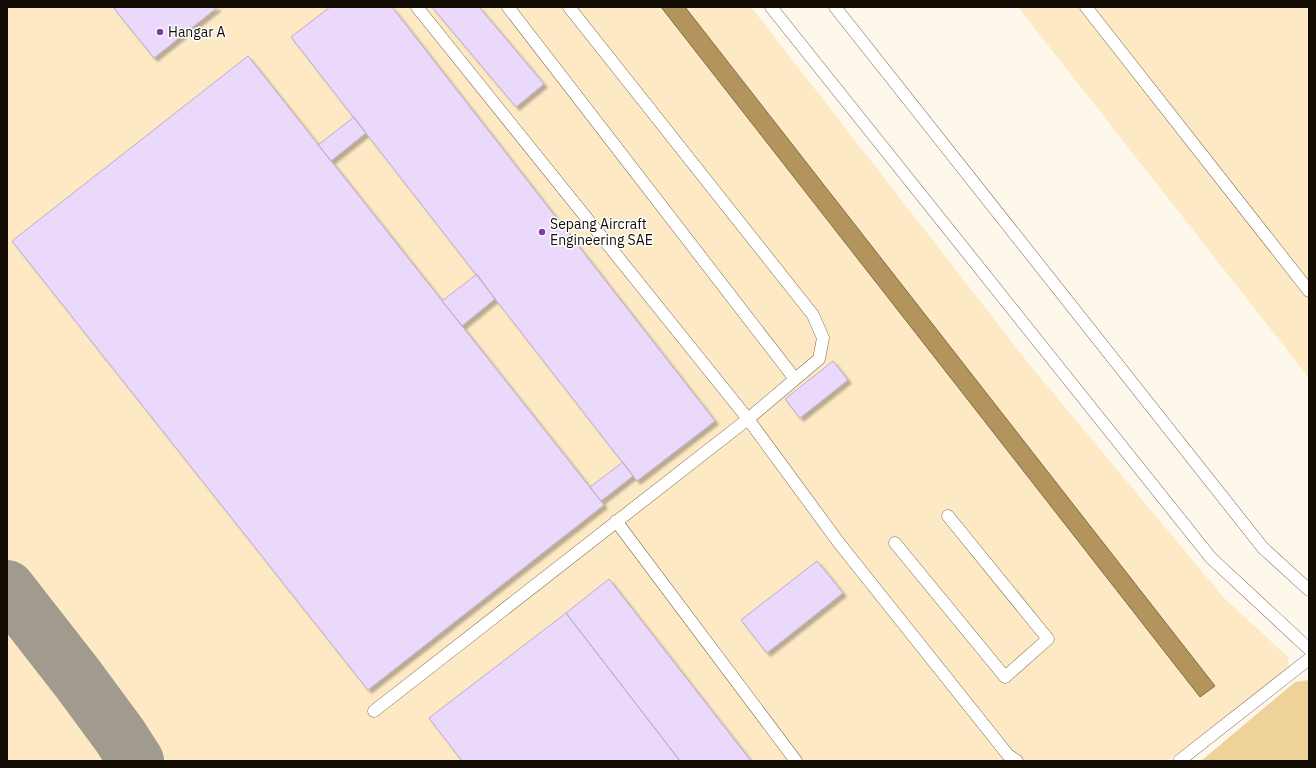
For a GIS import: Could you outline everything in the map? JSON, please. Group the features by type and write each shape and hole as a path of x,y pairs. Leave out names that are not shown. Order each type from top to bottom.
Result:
{"lane":[{"path":"417,7 748,419 838,543 1008,755 1017,761"},
{"path":"508,7 796,379"},
{"path":"374,711 748,419 819,359 823,338 813,315 569,7"},
{"path":"771,7 1212,558 1309,649"},
{"path":"835,7 1263,548 1309,590"},
{"path":"1086,7 1309,291"},
{"path":"895,542 1005,677 1048,639 948,516"},
{"path":"616,521 796,761"},
{"path":"1179,761 1309,659"}],"shaded area":[{"path":"7,7 751,7 1033,369 1224,598 1288,657 1289,667 1180,752 1166,761 7,761"},
{"path":"661,7 685,7 1215,686 1200,697"},
{"path":"1018,7 1309,7 1309,378"},
{"path":"1309,680 1309,761 1201,761 1295,682"}],"building":[{"name":"Hangar A","path":"113,7 218,7 154,58"},
{"path":"330,7 392,7 715,421 637,481 291,37"},
{"path":"432,7 479,7 544,84 516,107"},
{"path":"248,56 604,505 368,690 12,241"},
{"path":"354,117 366,133 331,161 318,145"},
{"path":"477,274 495,299 462,326 442,301"},
{"path":"833,361 848,380 800,418 785,399"},
{"path":"623,462 633,476 601,501 590,487"},
{"path":"817,561 843,593 767,653 741,620"},
{"path":"609,579 751,761 680,761 566,613"},
{"path":"566,613 680,761 462,761 429,718"}],"taxiway":[{"path":"7,588 78,679 120,736 136,761"}],"place":[{"name":"Hangar A","path":"160,32"},
{"name":"Sepang Aircraft Engineering SAE","path":"542,232"}]}
